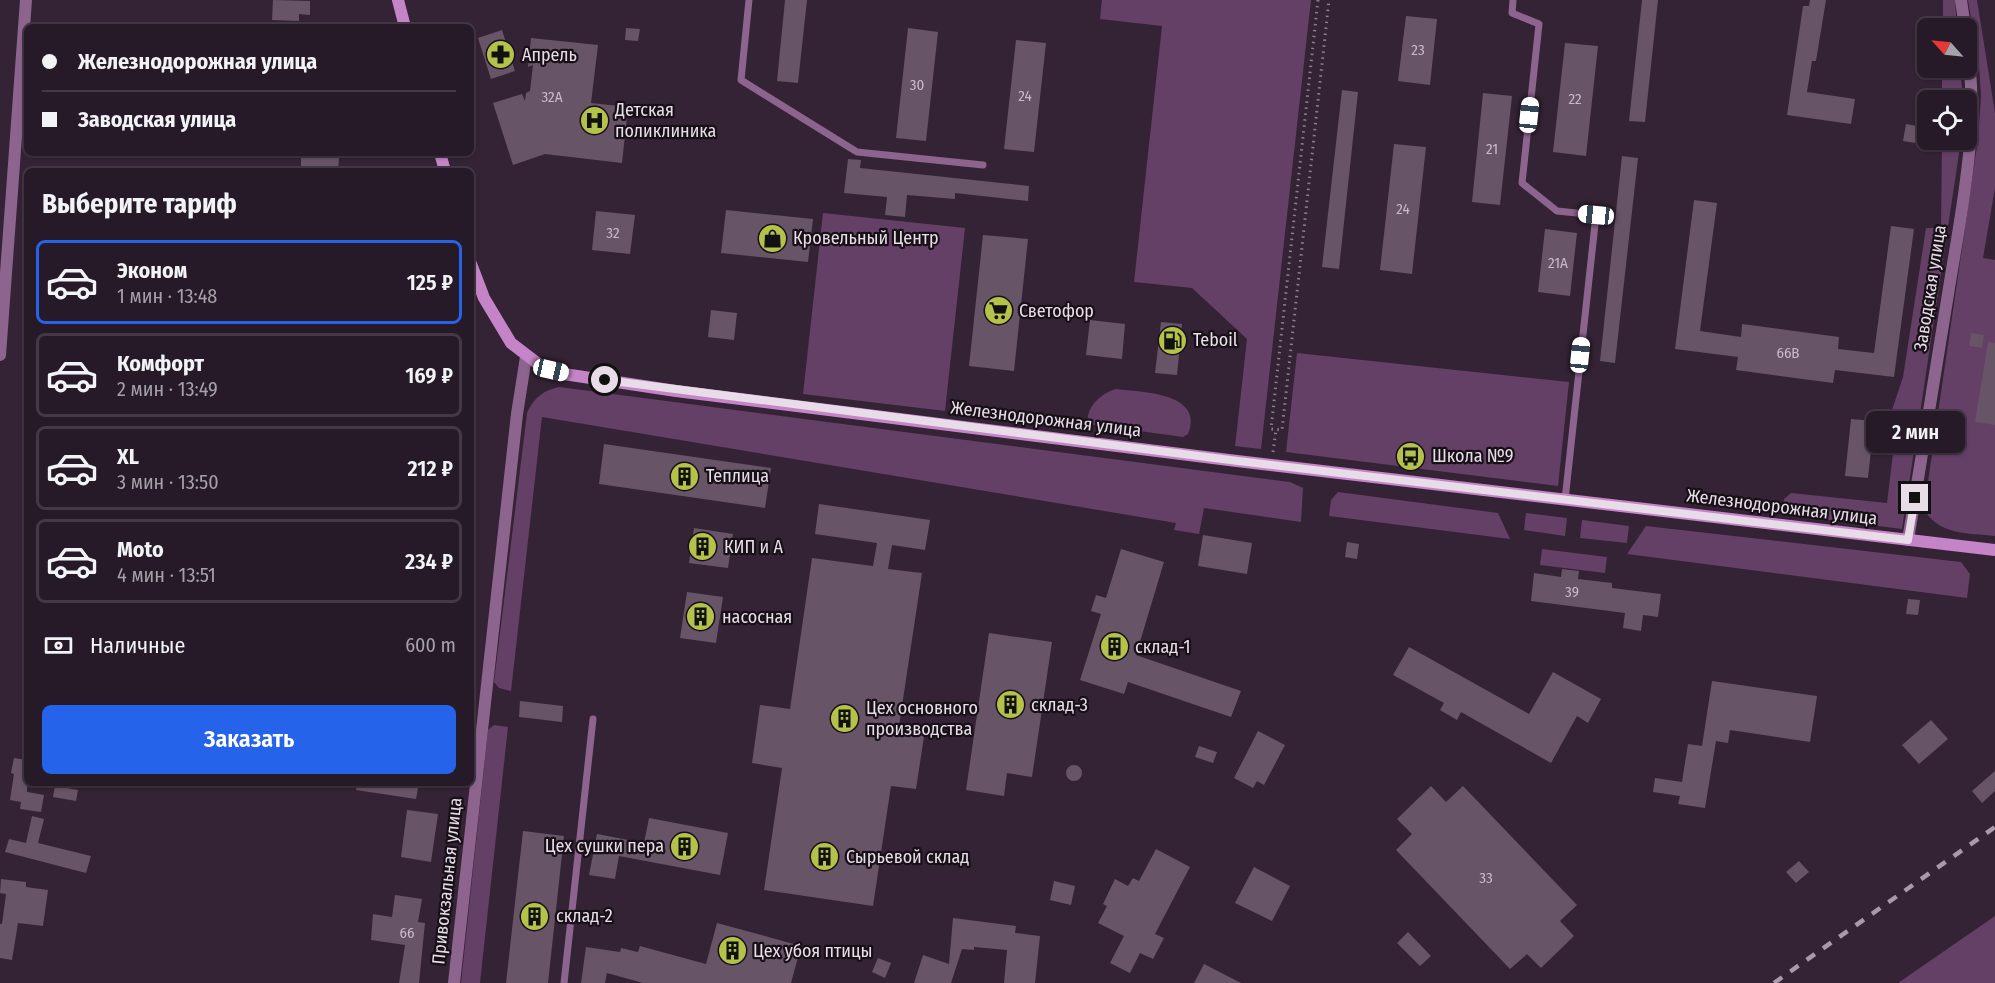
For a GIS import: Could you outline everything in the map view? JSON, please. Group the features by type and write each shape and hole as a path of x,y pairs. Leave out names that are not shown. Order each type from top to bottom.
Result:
{"main road":[{"path":"398,0 404,24"},
{"path":"474,271 496,322 511,343 526,357"},
{"name":"Железнодорожная улица","path":"526,357 541,366 564,374 676,391 1272,465 1995,550"}],"street":[{"path":"25,24 27,0"},
{"path":"1961,0 1964,18"},
{"path":"0,355 24,39"},
{"name":"Заводская улица","path":"1908,540 1967,159 1972,99 1970,78"},
{"name":"Привокзальная улица","path":"454,983 517,414 526,357"}],"lane":[{"path":"749,0 741,80 857,152 983,165"},
{"path":"1513,0 1512,13 1539,24 1522,183 1557,211 1596,215 1565,500"},
{"path":"564,983 593,719"}],"path":[{"path":"1318,0 1271,429 1276,430 1282,430 1329,0"},
{"path":"1272,465 1276,430"}],"shaded area":[{"path":"1102,0 1311,0 1261,449 1235,446 1247,339 1192,288 1134,282 1162,26 1100,19"},
{"path":"1943,0 1955,0 1956,18 1943,18"},
{"path":"1968,0 1977,0 1995,113 1995,188 1983,258 1995,260 1995,536 1964,533 1945,528 1930,518 1924,509 1977,150 1981,96 1977,54 1977,18 1971,18"},
{"path":"1942,78 1961,78 1962,90 1942,90"},
{"path":"1942,150 1960,150 1919,420 1890,416 1903,377 1926,228 1941,228"},
{"path":"823,213 965,228 945,411 803,394"},
{"path":"1297,353 1569,382 1558,486 1286,452"},
{"path":"559,387 1290,482 1303,488 1301,522 1204,508 1199,534 1174,530 1176,523 542,417 511,691 499,688 494,682 527,413 539,396"},
{"path":"1116,389 1154,393 1179,402 1187,410 1191,420 1188,434 1183,437 1088,424 1089,412 1095,402"},
{"path":"1899,444 1915,445 1902,529 1782,514 1784,499 1791,493 1887,503 1893,453"},
{"path":"1338,492 1498,513 1510,539 1329,516 1331,500"},
{"path":"1526,513 1567,518 1565,536 1524,530"},
{"path":"1582,520 1629,526 1627,543 1580,538"},
{"path":"1646,526 1961,562 1970,574 1967,598 1627,554"},
{"path":"1542,549 1607,557 1605,573 1540,565"},
{"path":"494,725 508,727 480,983 461,983 488,730"},
{"path":"1995,916 1995,983 1898,983"}],"building":[{"path":"273,0 310,1 310,15 299,14 299,21 272,20"},
{"path":"785,0 807,0 798,83 777,81"},
{"path":"1642,0 1658,0 1645,122 1629,121"},
{"path":"1810,0 1826,0 1816,61 1812,61 1807,92 1855,99 1851,124 1787,115 1803,6 1809,6"},
{"path":"1406,16 1437,19 1430,85 1398,81"},
{"path":"626,28 640,29 638,41 625,40"},
{"path":"908,28 938,32 926,141 896,138"},
{"path":"502,30 515,71 491,79 478,38"},
{"path":"531,38 598,45 591,103 628,107 622,163 545,154 513,165 493,103 522,94 525,101 526,93 530,91 533,65 528,67"},
{"path":"1016,40 1046,43 1034,152 1004,149"},
{"path":"1565,43 1598,46 1586,156 1553,152"},
{"path":"1342,90 1358,92 1339,269 1322,267"},
{"path":"1483,93 1512,96 1500,205 1472,202"},
{"path":"1906,124 1917,126 1917,143 1903,141"},
{"path":"1394,144 1426,147 1412,274 1380,270"},
{"path":"301,156 339,158 338,168 301,168"},
{"path":"1622,156 1638,158 1615,363 1600,361"},
{"path":"848,159 861,160 860,168 1029,186 1028,201 955,193 955,199 907,195 905,217 885,215 887,197 844,193"},
{"path":"1694,200 1717,203 1700,331 1741,337 1742,324 1839,337 1838,349 1874,353 1891,226 1914,229 1894,377 1835,370 1833,383 1736,370 1738,357 1675,349"},
{"path":"726,210 813,219 808,262 721,253"},
{"path":"596,211 635,215 630,254 592,250"},
{"path":"1545,229 1577,233 1570,296 1538,292"},
{"path":"983,235 1028,239 1014,371 969,366"},
{"path":"711,310 737,313 734,340 708,337"},
{"path":"1090,320 1125,324 1122,359 1086,355"},
{"path":"1161,322 1182,324 1177,375 1155,373"},
{"path":"1971,333 1984,335 1982,348 1969,346"},
{"path":"1988,342 1995,343 1995,425 1975,422"},
{"path":"1851,419 1874,421 1868,478 1845,476"},
{"name":"Теплица","path":"604,444 771,468 765,508 599,484"},
{"path":"819,504 930,520 925,550 892,545 888,569 922,573 899,726 925,730 916,789 891,786 873,906 764,890 782,768 752,763 760,705 790,709 812,558 873,566 877,543 815,534"},
{"name":"КИП и А","path":"694,528 733,534 728,568 689,563"},
{"path":"1203,535 1252,543 1247,574 1198,566"},
{"path":"1347,542 1359,544 1357,559 1345,557"},
{"name":"склад-1","path":"1121,549 1164,562 1136,655 1241,691 1231,717 1128,682 1124,694 1080,680 1101,614 1091,611 1096,595 1106,598"},
{"path":"1562,569 1579,571 1578,579 1612,583 1612,588 1661,594 1658,617 1643,615 1641,631 1623,628 1625,613 1531,601 1534,573 1561,577"},
{"name":"насосная","path":"687,592 723,597 716,643 680,638"},
{"path":"1908,599 1920,600 1918,615 1906,614"},
{"name":"склад-3","path":"989,633 1052,642 1032,777 1007,773 1004,796 966,790"},
{"path":"1409,647 1529,714 1553,672 1601,699 1588,723 1577,716 1551,763 1461,712 1457,720 1440,710 1444,703 1393,675"},
{"path":"1712,681 1817,696 1810,742 1730,730 1728,743 1716,741 1705,808 1678,804 1680,796 1653,792 1655,778 1682,782 1688,744 1702,746"},
{"path":"520,701 563,706 562,722 519,717"},
{"path":"1931,720 1948,739 1919,764 1902,745"},
{"path":"1258,731 1285,745 1264,785 1257,781 1253,788 1234,778"},
{"path":"1199,746 1217,752 1213,763 1195,757"},
{"path":"14,758 24,760 24,786 27,786 27,792 44,795 41,812 20,809 21,802 10,800 14,774 11,773"},
{"path":"1074,765 1082,773 1074,781 1066,773"},
{"path":"1995,771 1995,791 1982,803 1972,791"},
{"path":"55,786 78,790 76,801 53,797"},
{"path":"357,786 418,786 416,799 356,790"},
{"path":"1431,786 1446,802 1463,786 1577,905 1560,921 1574,936 1541,968 1527,954 1510,969 1396,850 1412,834 1397,819"},
{"path":"407,810 438,814 431,862 401,857"},
{"path":"32,816 44,819 38,843 91,856 86,873 5,852 9,839 26,843"},
{"name":"Цех сушки пера","path":"649,818 728,833 720,875 619,856 615,879 589,875 597,834 644,843"},
{"name":"склад-2","path":"523,831 564,836 548,983 506,983"},
{"path":"1156,849 1190,867 1155,934 1164,938 1153,959 1140,953 1130,973 1110,963 1124,936 1098,923 1107,906 1103,904 1115,879 1128,886 1133,878 1139,881"},
{"path":"1799,861 1809,872 1796,883 1786,872"},
{"path":"1254,867 1290,886 1272,921 1235,903"},
{"path":"1,879 26,882 26,887 48,890 43,926 18,923 12,960 0,958 0,924 2,924 6,894 0,893"},
{"path":"1054,881 1075,886 1071,905 1050,900"},
{"path":"395,895 422,899 418,922 425,923 419,983 399,983 405,945 371,940 373,914 392,917"},
{"path":"953,918 1016,926 1015,933 1040,936 1035,983 1004,983 1007,950 974,947 974,950 962,949 951,983 914,983 923,955 949,964"},
{"path":"717,923 801,946 791,983 643,983 607,973 605,983 581,983 586,947 620,952 621,948 638,952 640,946 706,964"},
{"path":"1408,932 1431,956 1420,966 1397,943"},
{"path":"878,958 891,963 885,978 872,972"},
{"path":"1204,964 1241,983 1194,983"}],"railway":[{"path":"1774,983 1995,827"}],"place":[{"name":"Апрель","path":"501,55"},
{"name":"Детская поликлиника","path":"594,120"},
{"name":"Кровельный Центр","path":"772,238"},
{"name":"Светофор","path":"998,311"},
{"name":"Teboil","path":"1172,340"},
{"name":"Школа №9","path":"1411,456"},
{"name":"Теплица","path":"685,476"},
{"name":"КИП и А","path":"703,547"},
{"name":"насосная","path":"701,617"},
{"name":"склад-1","path":"1114,647"},
{"name":"склад-3","path":"1010,705"},
{"name":"Цех основного производства","path":"845,718"},
{"name":"Цех сушки пера","path":"685,846"},
{"name":"Сырьевой склад","path":"825,857"},
{"name":"склад-2","path":"535,916"},
{"name":"Цех убоя птицы","path":"732,951"}],"route":[{"path":"605,380 676,391 1238,461 1908,540 1915,498"}]}
